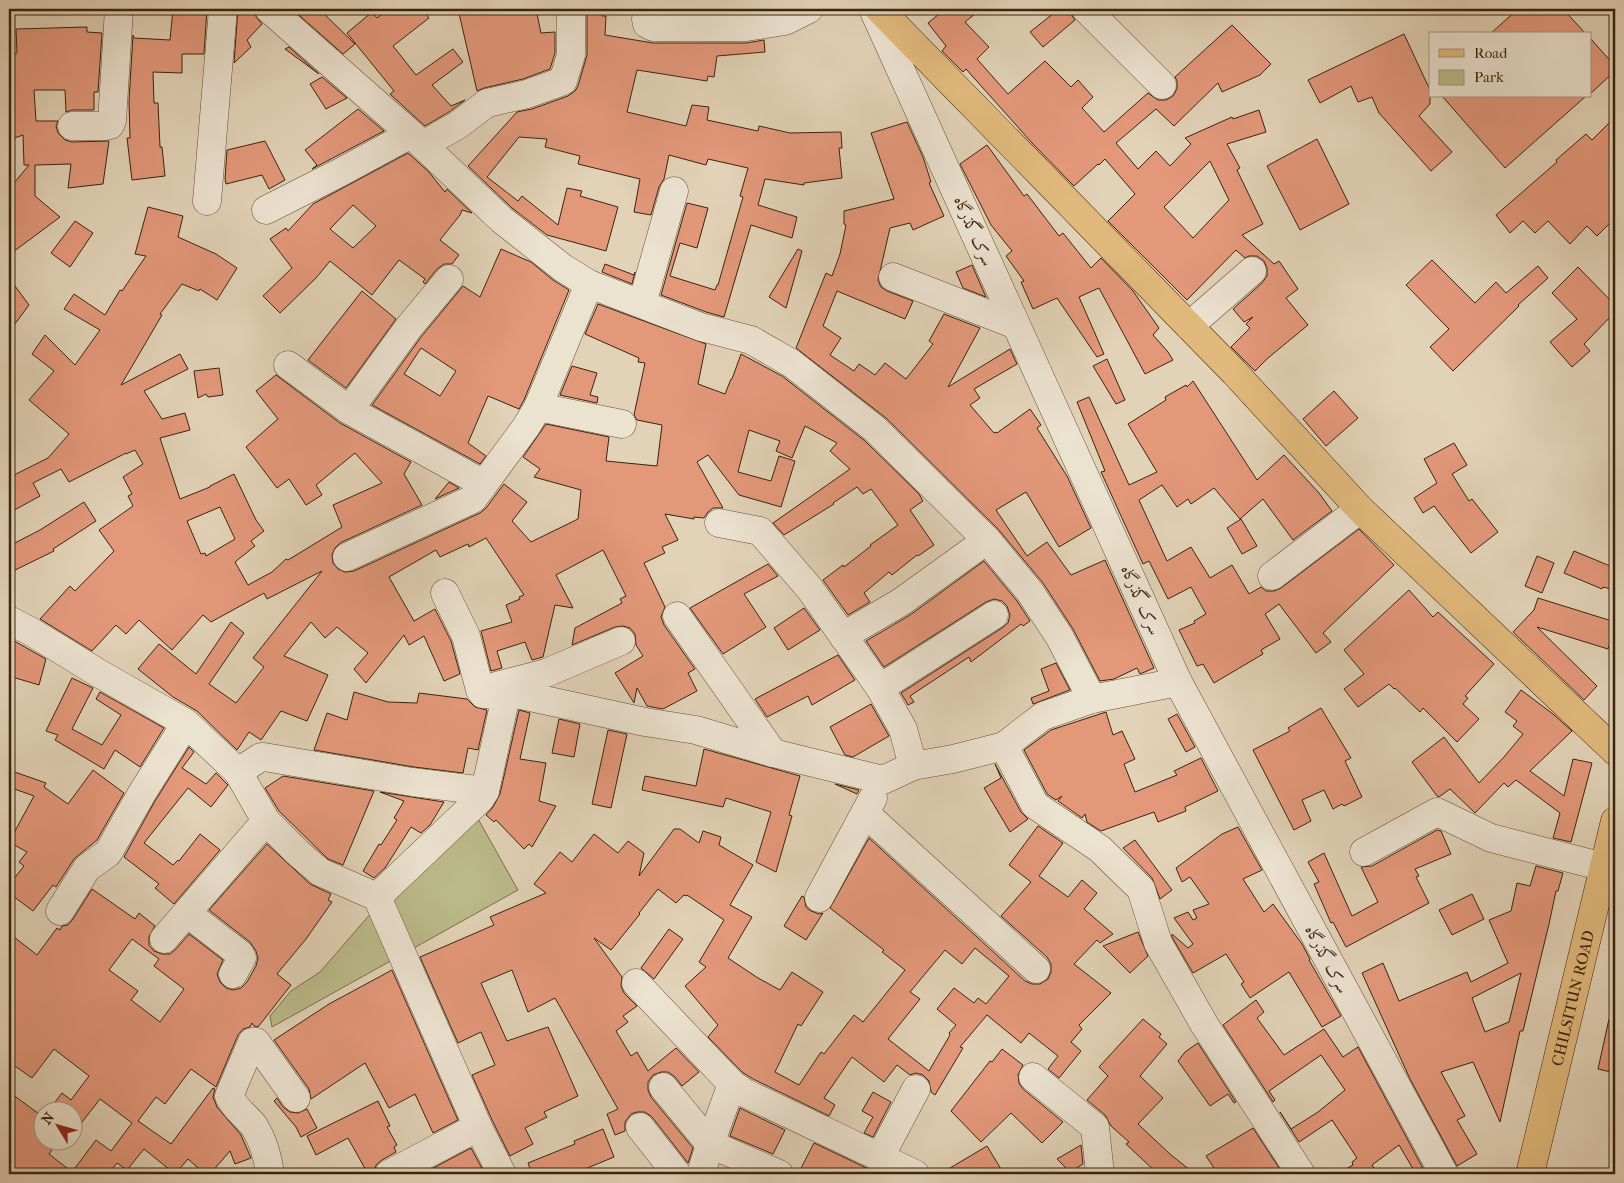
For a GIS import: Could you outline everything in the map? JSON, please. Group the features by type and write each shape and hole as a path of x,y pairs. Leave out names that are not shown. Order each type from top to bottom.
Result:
{"main road":[{"path":"879,9 1234,372 1360,509 1615,751"},
{"name":"CHILSITUN ROAD","path":"1530,1174 1615,821"}],"street":[{"path":"72,126 106,126 110,125 112,121 119,9"},
{"path":"207,201 223,9"},
{"path":"269,9 417,140 502,220 564,268 589,284 701,327 751,340 791,363 875,428 987,540 1030,592 1059,636 1092,699"},
{"path":"266,210 341,172 458,125 487,103 528,94 563,81 571,55 571,9"},
{"path":"648,9 647,24 653,27 746,27 785,21 809,9"},
{"name":"سرک گذرگاه","path":"873,9 1178,682 1444,1174"},
{"path":"1086,9 1162,86"},
{"path":"642,304 674,191"},
{"path":"1189,326 1252,271"},
{"path":"893,277 1016,325"},
{"path":"349,410 408,328 450,279"},
{"path":"347,557 473,500 526,427 538,406 589,284"},
{"path":"288,364 349,410 484,484"},
{"path":"538,406 622,424"},
{"path":"1272,576 1360,509"},
{"path":"719,523 760,531 810,589 880,688 903,729 913,766"},
{"path":"843,636 901,602 987,540"},
{"path":"377,897 464,816 485,791 493,693 445,592"},
{"path":"880,688 994,615"},
{"path":"678,616 773,753"},
{"path":"9,620 30,630 100,674 186,723 238,772 266,821 320,872 377,897 478,1127 502,1174"},
{"path":"493,693 621,641"},
{"path":"493,693 512,693 645,722 696,730 773,753 882,780 913,766 953,759 1004,746 1043,716 1092,699 1178,682"},
{"path":"60,911 87,868 108,853 142,793 186,723"},
{"path":"1004,746 1035,805 1100,849 1141,889 1162,951 1204,1024 1302,1174"},
{"path":"238,772 264,757 412,782 485,791"},
{"path":"819,898 866,814 882,780"},
{"path":"1364,852 1437,812 1491,838 1604,867"},
{"path":"866,814 1036,969"},
{"path":"164,939 266,821"},
{"path":"187,913 240,954 242,958 241,963 233,974"},
{"path":"636,983 732,1084 915,1174"},
{"path":"270,1174 267,1156 254,1127 231,1102 229,1096 252,1042 256,1042 296,1098"},
{"path":"1033,1077 1095,1127 1100,1174"},
{"path":"702,1174 710,1144 732,1084"},
{"path":"663,1087 710,1144 779,1174"},
{"path":"880,1157 916,1089"},
{"path":"389,1174 478,1127"},
{"path":"640,1128 677,1174"}],"green space":[{"path":"473,810 518,890 272,1027 270,1016 291,991 320,972 385,897"}],"building":[{"path":"173,9 207,9 204,54 182,54 182,73 153,72 154,103 158,103 160,147 162,147 165,176 132,180 127,138 130,138 129,101 133,35 134,38 170,40"},
{"path":"238,9 254,9 254,14 262,24 247,40 251,47 234,63"},
{"path":"292,9 319,9 355,44 343,54"},
{"path":"389,9 422,9 429,18 393,46 416,75 453,49 463,62 432,85 451,106 465,100 425,126 390,94 394,91 347,33 372,12 377,18"},
{"path":"458,9 536,9 541,33 555,32 555,53 550,69 523,79 477,91"},
{"path":"587,9 602,9 602,16 606,16 605,35 653,43 746,43 764,40 765,52 717,56 714,77 708,76 707,81 637,70 627,112 686,126 692,105 709,107 707,120 758,131 759,126 790,133 841,132 842,148 839,148 842,178 804,183 804,185 765,179 758,205 797,217 792,238 751,225 724,317 661,295 687,203 708,208 697,248 680,243 670,276 715,290 743,197 740,196 748,168 708,159 706,165 669,155 664,179 659,187 651,215 634,212 640,179 578,164 580,156 545,147 547,139 519,137 487,177 518,201 522,196 558,225 567,188 582,191 580,196 618,207 606,251 547,235 512,208 468,166 517,112 532,109 568,96 575,91 587,55"},
{"path":"663,9 706,9 707,11 663,11"},
{"path":"945,9 981,9 965,22 989,47 977,59 1008,94 1045,61 1071,87 1078,80 1093,97 1082,108 1104,132 1148,93 1158,100 1166,100 1173,96 1177,89 1175,77 1232,25 1271,64 1260,75 1222,92 1218,83 1174,126 1156,109 1116,143 1138,169 1156,151 1170,166 1191,144 1185,138 1232,117 1233,119 1259,110 1266,132 1227,144 1240,168 1237,170 1263,224 1242,235 1274,264 1279,261 1298,289 1286,298 1308,325 1255,371 1231,347 1250,328 1246,324 1253,317 1244,322 1233,309 1262,283 1267,276 1267,268 1264,261 1257,256 1245,258 1236,250 1187,300 1108,221 1135,194 1105,159 1074,186 1033,144 966,69 963,72 942,51 946,46 928,23","holes":["1210,161 1229,200 1193,238 1164,207"]},
{"path":"1059,9 1071,9 1071,14 1075,20 1043,47 1030,32"},
{"path":"1518,9 1563,9 1584,32 1492,32"},
{"path":"87,27 87,32 102,33 98,92 94,92 94,110 72,110 66,112 65,90 34,90 36,121 58,121 56,126 58,133 65,140 72,142 109,141 103,184 68,188 71,164 35,165 35,196 60,217 9,255 9,189 29,165 24,165 23,135 9,140 9,55 17,53 16,29"},
{"path":"1404,34 1429,88 1430,104 1419,116 1452,152 1431,171 1379,113 1372,97 1358,102 1351,86 1320,103 1308,80"},
{"path":"1592,40 1615,66 1615,71 1592,92"},
{"path":"289,47 319,74 285,49"},
{"path":"322,77 347,98 326,109 310,84"},
{"path":"1444,98 1584,98 1505,168"},
{"path":"358,109 384,131 312,169 317,165 305,150"},
{"path":"1615,117 1615,218 1597,236 1587,226 1570,244 1548,221 1535,233 1523,221 1510,233 1496,215 1586,134 1592,140"},
{"path":"907,122 923,157 931,182 929,183 944,216 913,230 910,223 890,228 878,280 881,287 887,291 913,301 905,319 837,291 823,326 841,338 830,355 854,371 859,364 875,375 885,363 906,379 933,344 929,341 944,314 980,328 948,387 1010,349 1017,364 974,389 980,398 970,405 994,433 997,433 1030,409 1041,425 1037,428 1067,476 1091,528 1059,547 1026,492 996,510 1027,556 1047,542 1071,575 1105,560 1154,668 1140,674 1137,668 1114,679 1100,681 1073,629 1043,583 998,529 886,418 796,348 826,273 832,276 840,254 846,225 844,224 844,211 894,199 871,133"},
{"path":"1317,139 1349,204 1300,230 1267,166"},
{"path":"265,141 285,180 269,189 262,175 226,184 227,150"},
{"path":"987,145 1024,196 1027,194 1059,236 1063,233 1091,268 1101,258 1133,291 1159,328 1153,335 1173,360 1145,374 1099,288 1079,297 1104,354 1097,357 1057,298 1033,309 1021,282 1024,281 1006,256 1012,251 991,225 960,164"},
{"path":"408,153 429,172 445,192 447,189 472,213 462,210 440,240 459,255 452,264 444,264 437,269 425,284 423,282 425,279 399,260 372,295 330,261 316,278 280,313 263,296 292,268 270,239 286,228 288,231 313,204","holes":["353,205 376,226 353,248 330,229"]},
{"path":"148,207 183,216 178,237 216,254 237,268 217,300 200,289 199,291 182,284 160,314 162,315 121,385 180,354 188,369 144,391 162,419 185,413 190,430 160,438 180,499 210,487 234,474 256,520 264,531 251,541 255,546 235,562 248,585 272,572 286,559 288,560 342,527 333,505 382,483 355,453 316,485 322,495 306,505 289,479 277,488 246,447 278,419 256,391 276,375 340,423 411,462 404,474 422,505 340,543 332,555 333,563 338,569 345,572 354,571 480,513 504,484 527,502 512,521 531,542 578,519 581,490 534,477 540,469 523,457 546,424 609,437 606,461 657,466 662,425 637,420 634,415 645,363 638,362 639,358 585,334 598,304 706,344 698,384 725,394 741,354 782,376 865,441 919,494 923,501 910,510 934,545 917,555 892,575 889,572 864,593 870,602 848,615 823,580 843,565 844,567 898,525 871,489 863,494 857,487 834,504 784,535 773,523 850,469 830,451 837,443 805,426 792,458 776,451 780,441 749,430 738,472 771,481 779,456 795,461 781,507 739,495 708,455 697,462 723,508 713,508 704,518 694,517 694,519 665,514 678,540 662,547 665,553 644,563 665,607 661,617 664,625 695,669 688,673 697,691 663,709 647,706 637,688 634,703 615,673 643,656 636,645 635,634 630,628 623,626 615,627 572,645 575,628 622,603 620,599 626,596 603,550 556,575 573,608 555,605 543,657 532,660 525,642 497,651 502,668 491,671 481,631 512,622 506,605 520,599 519,597 524,595 486,538 469,547 468,544 440,557 436,550 389,577 414,621 435,609 451,641 460,674 444,681 424,636 409,645 404,635 366,683 354,669 368,653 337,627 325,638 311,622 284,656 328,675 307,721 281,711 261,740 249,732 237,750 197,711 173,697 138,669 159,644 196,674 231,622 244,633 209,684 236,703 264,667 253,658 322,571 267,599 264,593 211,622 203,615 172,650 139,620 126,634 116,625 92,651 40,619 70,586 75,591 114,551 99,530 133,506 128,496 132,494 123,477 143,464 135,450 69,482 61,469 33,483 40,496 9,513 9,480 15,477 14,475 48,458 69,434 29,400 54,371 32,354 45,335 75,365 100,330 64,309 74,294 105,315 120,290 122,291 146,256 135,254","holes":["220,507 235,539 206,556 205,553 201,554 187,521"]},
{"path":"75,221 93,233 70,267 51,253"},
{"path":"501,249 531,262 569,290 519,409 488,396 468,443 486,456 480,464 372,405 421,337 463,286 480,297","holes":["421,348 456,371 440,396 404,374"]},
{"path":"798,249 802,251 786,308 769,297"},
{"path":"1432,260 1475,303 1496,282 1506,293 1538,266 1548,278 1518,305 1453,371 1430,347 1449,329 1406,285"},
{"path":"605,264 634,275 635,272 632,284 602,272"},
{"path":"972,265 986,297 963,288 956,272"},
{"path":"1578,267 1615,305 1615,312 1584,344 1590,351 1572,367 1550,342 1577,319 1552,293"},
{"path":"9,278 29,305 9,332"},
{"path":"362,291 396,319 346,388 308,360"},
{"path":"1107,359 1125,400 1116,404 1093,366"},
{"path":"572,366 597,373 590,395 598,397 597,403 560,395"},
{"path":"219,368 223,395 208,397 206,394 198,398 194,371"},
{"path":"1193,381 1257,480 1284,455 1319,493 1332,511 1293,540 1263,499 1240,519 1214,488 1191,504 1188,499 1177,507 1162,485 1139,500 1167,561 1191,547 1210,578 1232,565 1249,594 1261,587 1266,591 1274,591 1281,588 1359,529 1394,565 1323,633 1331,642 1316,653 1279,604 1265,614 1280,639 1261,650 1263,654 1214,683 1203,664 1197,666 1179,630 1195,623 1194,621 1206,614 1191,587 1168,599 1149,561 1143,564 1101,472 1105,471 1077,402 1089,397 1129,485 1157,472 1128,424 1166,400 1165,397 1186,385 1187,387"},
{"path":"1334,391 1358,418 1326,446 1303,419"},
{"path":"1454,443 1467,465 1452,474 1469,501 1472,499 1498,532 1471,553 1434,506 1423,513 1414,498 1437,483 1424,459"},
{"path":"449,482 459,488 435,499"},
{"path":"84,502 96,521 53,549 54,551 9,573 9,546 40,530"},
{"path":"1241,519 1257,546 1242,554 1227,528"},
{"path":"1574,551 1615,568 1615,590 1603,587 1602,589 1564,573"},
{"path":"1537,556 1554,563 1542,593 1525,586"},
{"path":"984,561 1017,601 1030,621 1023,626 1021,624 971,662 969,657 910,696 914,702 908,705 901,693 1002,628 1008,623 1010,615 1007,606 1002,601 994,599 986,602 884,667 866,641 910,615"},
{"path":"768,564 778,576 744,594 766,627 723,654 690,608"},
{"path":"1409,590 1433,617 1438,612 1494,664 1465,696 1468,698 1463,704 1479,719 1457,742 1423,708 1420,712 1389,684 1358,707 1344,689 1364,674 1344,650"},
{"path":"1538,598 1615,622 1615,628 1608,649 1537,627 1597,686 1584,700 1513,632 1534,610"},
{"path":"804,608 820,630 788,650 774,628"},
{"path":"9,638 46,659 39,685 9,676"},
{"path":"838,655 855,680 812,705 808,696 767,717 755,699"},
{"path":"1056,663 1070,690 1033,704 1031,698 1049,691 1041,669"},
{"path":"72,678 93,688 72,729 102,745 121,715 96,699 100,692 164,728 140,767 115,750 104,769 55,740 58,735 46,731"},
{"path":"1521,690 1572,731 1530,771 1564,796 1573,759 1592,763 1571,842 1553,838 1560,813 1516,780 1508,787 1504,783 1475,813 1450,789 1439,797 1437,796 1412,762 1444,737 1479,783 1523,734 1513,726 1517,721 1505,712"},
{"path":"354,692 388,702 417,703 419,693 467,699 475,707 487,710 478,750 468,748 463,773 414,767 314,750 327,713 347,720"},
{"path":"871,704 889,736 853,757 845,755 830,727"},
{"path":"1321,708 1351,758 1345,761 1362,797 1333,809 1324,790 1302,800 1311,821 1294,830 1253,750 1290,731 1288,728"},
{"path":"519,710 530,713 520,759 546,763 539,801 556,806 532,847 529,844 524,849 496,820 494,822 486,815 500,794"},
{"path":"1106,712 1113,735 1122,731 1135,759 1124,764 1135,792 1177,775 1174,771 1201,758 1218,791 1185,807 1186,811 1158,822 1154,812 1101,831 1087,822 1085,814 1082,818 1058,801 1062,796 1056,800 1047,794 1024,750 1051,730"},
{"path":"1177,714 1195,747 1186,752 1168,719"},
{"path":"559,719 580,724 574,757 552,753"},
{"path":"608,730 627,734 611,808 592,804"},
{"path":"189,747 194,752 182,768 206,784 216,773 228,785 211,807 188,788 144,843 173,865 179,861 200,834 220,850 174,904 155,888 159,884 124,857 155,801"},
{"path":"704,749 800,776 789,815 792,816 776,872 756,862 771,812 726,798 723,807 642,790 645,776 696,786"},
{"path":"995,764 1021,812 1028,819 1010,832 984,788 1001,778"},
{"path":"9,770 46,783 44,787 68,804 93,770 124,793 97,840 74,859 56,887 53,885 33,911 9,893 9,885 24,866 19,862 27,852 9,842 34,796 9,787"},
{"path":"283,776 374,791 343,865 328,859 279,811 265,788"},
{"path":"835,784 859,790 857,794"},
{"path":"380,792 444,802 430,825 421,833 411,827 385,868 374,878 363,871 379,844 381,845 397,820 394,818 404,801"},
{"path":"1038,826 1063,843 1039,876 1068,897 1082,880 1097,893 1084,909 1113,934 1100,943 1097,940 1074,964 1111,993 1079,1025 1082,1029 1071,1042 1081,1051 1059,1078 1048,1069 1058,1056 1029,1033 1021,1043 987,1015 960,1047 963,1048 935,1095 931,1092 929,1081 923,1075 916,1073 910,1075 897,1065 884,1082 852,1057 824,1098 835,1105 829,1116 742,1072 708,1037 718,1025 685,986 706,967 699,962 724,920 687,895 684,895 676,903 658,889 611,950 594,938 622,977 621,986 624,993 637,1006 623,1016 628,1022 616,1031 631,1056 637,1052 648,1071 676,1048 699,1072 682,1086 668,1072 653,1075 648,1082 648,1090 651,1097 693,1148 688,1163 652,1117 645,1112 631,1114 625,1122 625,1131 615,1135 607,1114 618,1109 555,998 528,1012 512,970 481,983 507,1041 548,1027 578,1096 544,1112 547,1117 525,1128 533,1144 510,1156 472,1075 495,1065 481,1032 458,1043 420,957 494,925 490,917 546,893 534,884 560,852 572,862 594,834 618,853 628,841 644,853 639,876 674,829 680,829 699,843 703,831 721,837 719,845 753,865 730,905 752,917 728,958 780,990 792,972 823,992 801,1026 798,1024 775,1072 799,1085 821,1052 824,1054 854,1015 863,1022 905,970 882,952 884,950 830,908 869,838 1025,981 1032,984 1040,984 1048,979 1051,972 1051,964 1047,957 1001,916 1031,882 1009,865","holes":["975,948 1009,976 986,1004 978,998 974,1003 954,988 937,1009 956,1025 949,1033 950,1035 929,1071 888,1039 920,999 910,992 945,950 962,964"]},
{"path":"1238,827 1262,870 1243,879 1264,912 1273,904 1302,944 1341,1016 1322,1027 1289,972 1250,998 1241,984 1244,982 1226,954 1193,973 1172,937 1172,934 1188,948 1193,944 1174,918 1188,912 1193,920 1197,918 1193,910 1209,904 1190,877 1182,882 1176,868 1222,834"},
{"path":"1437,830 1441,831 1451,854 1415,869 1419,876 1416,877 1429,903 1346,947 1333,922 1331,923 1314,884 1319,882 1308,862 1324,853 1352,916 1378,902 1361,867 1372,866"},
{"path":"1135,840 1172,890 1160,899 1152,878 1123,848"},
{"path":"267,844 310,884 331,894 328,900 332,902 306,939 277,974 291,985 258,1027 252,1023 250,1027 243,1029 238,1035 216,1087 191,1069 165,1104 156,1097 138,1121 171,1144 213,1088 215,1089 213,1097 217,1107 241,1135 251,1158 235,1164 230,1151 210,1174 205,1174 188,1159 175,1174 144,1149 127,1170 117,1163 108,1174 19,1174 9,1167 9,1092 32,1109 32,1150 52,1150 49,1154 72,1172 96,1140 111,1151 132,1123 100,1099 82,1122 82,1100 71,1100 89,1076 54,1049 32,1078 9,1062 9,933 37,955 57,928 60,930 62,926 68,925 73,919 92,889 135,919 139,913 155,926 149,937 149,945 154,951 170,954 189,934 223,960 217,974 220,982 226,988 233,990 241,988 247,982 256,966 258,958 250,942 209,910","holes":["132,939 159,959 154,966 184,989 160,1022 131,1000 138,991 109,970"]},
{"path":"1536,866 1563,873 1558,891 1556,891 1523,1031 1520,1031 1500,1122 1473,1062 1441,1072 1465,1116 1457,1120 1477,1154 1457,1166 1410,1079 1362,973 1383,963 1399,1001 1467,972 1471,982 1508,963 1489,920 1511,911 1517,883 1530,886","holes":["1521,973 1509,1022 1485,1032 1472,998"]},
{"path":"1472,894 1484,919 1452,935 1439,910"},
{"path":"802,896 804,897 806,907 819,914 823,913 806,940 784,926"},
{"path":"669,929 683,939 654,979 641,968"},
{"path":"1138,932 1148,956 1130,973 1103,946"},
{"path":"392,970 458,1120 433,1133 415,1094 389,1108 365,1063 311,1099 309,1089 274,1040 329,1004"},
{"path":"1256,1000 1264,1012 1257,1018 1284,1055 1324,1029 1343,1057 1358,1047 1426,1174 1416,1174 1399,1145 1372,1165 1378,1174 1337,1174 1353,1165 1352,1162 1357,1158 1332,1120 1299,1142 1280,1112 1291,1129 1318,1112 1345,1090 1321,1055 1269,1091 1275,1100 1273,1102 1223,1025"},
{"path":"1143,1019 1161,1034 1159,1037 1167,1044 1140,1076 1163,1098 1138,1124 1171,1155 1195,1174 1158,1174 1126,1144 1129,1142 1111,1126 1105,1115 1087,1100 1108,1076 1099,1067"},
{"path":"1609,1019 1615,1020 1615,1073 1598,1069"},
{"path":"1198,1043 1236,1102 1234,1103 1228,1094 1210,1106 1178,1061 1185,1052"},
{"path":"1002,1049 1023,1065 1018,1075 1019,1083 1023,1089 1063,1122 1042,1143 1011,1113 981,1142 951,1111 990,1061 992,1062"},
{"path":"873,1092 891,1102 873,1137 864,1133 873,1117 862,1111"},
{"path":"62,1093 71,1100 57,1100"},
{"path":"277,1098 283,1107 290,1112 298,1113 307,1109 317,1128 301,1137 296,1127 274,1101"},
{"path":"378,1101 390,1126 387,1127 397,1145 394,1147 396,1152 376,1165 374,1174 368,1174 348,1138 316,1155 307,1136"},
{"path":"740,1108 785,1130 773,1154 730,1136"},
{"path":"1253,1128 1283,1174 1218,1174 1206,1156"},
{"path":"603,1129 614,1157 573,1174 532,1174 528,1163 575,1144 574,1141"},
{"path":"814,1143 879,1174 798,1174"},
{"path":"1081,1145 1083,1164 1070,1172 1057,1159"},
{"path":"987,1146 1004,1174 940,1174"},
{"path":"471,1148 485,1174 422,1174"}]}
